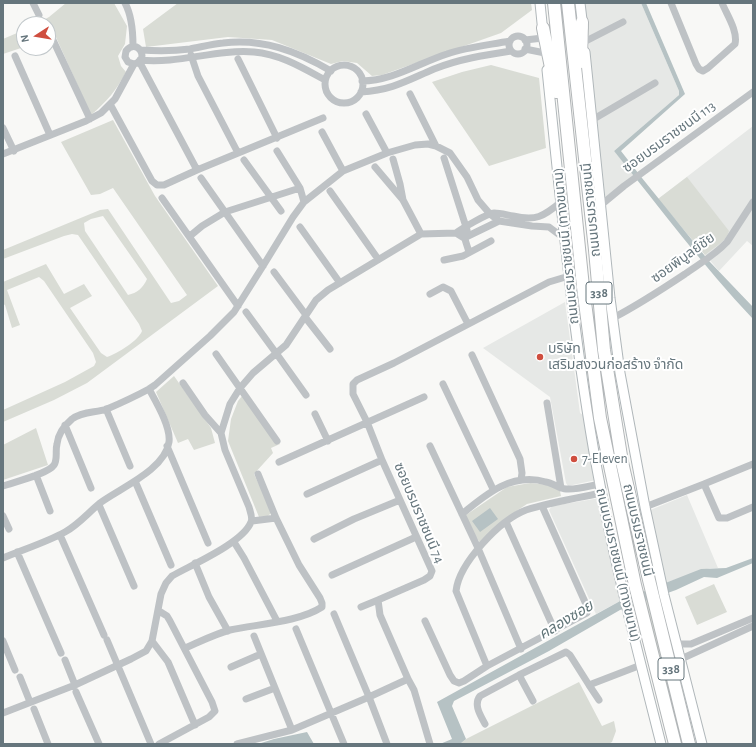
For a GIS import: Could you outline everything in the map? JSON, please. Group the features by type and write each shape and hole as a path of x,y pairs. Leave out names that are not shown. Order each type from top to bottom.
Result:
{"highway":[{"name":"ถนนบรมราชชนนี","path":"554,3 583,288 600,418 635,585 675,744"},
{"name":"ถนนบรมราชชนนี","path":"568,3 596,250 604,350 622,462 655,580 689,744"},
{"path":"582,22 581,86 583,133"},
{"path":"543,33 569,154"}],"main road":[{"name":"ถนนบรมราชชนนี (ทางขนาน)","path":"540,3 579,360 601,488 623,591 661,744"},
{"name":"338","path":"580,3 620,374 645,507 655,580"},
{"name":"338","path":"658,595 677,644 702,744"}],"street":[{"path":"33,3 39,15"},
{"path":"125,3 128,8 132,24 133,46"},
{"path":"671,3 696,64 699,69 703,70 708,68 735,44 736,39 722,3"},
{"path":"584,42 623,22"},
{"path":"362,81 380,80 448,54 470,48 510,41 516,37 525,40 543,33"},
{"path":"525,40 526,49"},
{"path":"510,41 511,51"},
{"path":"325,80 303,68 275,56 254,52 222,53 161,61 131,63 126,60 125,54 128,48 133,46 136,46 141,50 170,51 224,43 259,42 276,46 321,65 330,71"},
{"path":"56,46 90,119"},
{"path":"198,47 196,57 198,76 238,153"},
{"path":"190,49 196,57"},
{"path":"526,49 545,54"},
{"path":"361,92 392,87 433,70 479,56 511,51 517,54 526,49"},
{"path":"3,154 14,151 101,113 115,99 142,55 141,50"},
{"path":"15,56 50,135"},
{"path":"238,59 277,138"},
{"path":"138,62 196,170"},
{"path":"337,66 345,66 353,68 359,73 362,81 361,92 357,98 350,102 342,103 334,101 328,96 325,88 325,80 330,71 337,66"},
{"path":"592,120 655,83"},
{"name":"ซอยบรมราชชนนี 113","path":"601,205 611,196 753,92"},
{"path":"410,94 436,146"},
{"path":"110,104 152,181 157,185 164,185 196,170 323,118"},
{"path":"366,114 387,153"},
{"path":"3,128 14,151"},
{"path":"322,132 343,171"},
{"path":"3,486 36,475 54,465 57,444 65,425 74,418 82,414 106,409 149,389 210,336 238,306 293,217 304,202 343,171 387,153 415,145 428,144 436,146 450,153 467,177 478,200 490,214 499,221 549,227 565,239"},
{"path":"277,151 300,188 304,202"},
{"path":"444,158 461,230 467,237 469,252"},
{"path":"393,159 403,200"},
{"path":"244,160 281,212"},
{"path":"375,167 403,200 421,234"},
{"path":"202,178 264,266"},
{"path":"190,236 202,226 225,212 270,196 300,188"},
{"path":"330,191 378,259"},
{"path":"162,198 238,306"},
{"path":"221,433 230,404 240,388 253,373 289,341 316,300 340,283 421,234 461,230 494,213 519,218 531,218 545,215 561,202"},
{"name":"ซอยพิบูลย์ชัย","path":"613,318 643,302 698,266 712,255 727,242 753,202"},
{"path":"531,218 532,226"},
{"path":"467,237 499,221"},
{"path":"300,227 340,283"},
{"path":"461,230 467,237"},
{"path":"444,260 457,258 491,241"},
{"path":"274,272 330,349"},
{"name":"ซอยบรมราชชนนี 74","path":"378,600 424,580 430,576 432,571 382,460 367,422 353,394 352,384 357,380 394,363 549,282 569,276"},
{"path":"430,294 443,287 451,291 468,324"},
{"path":"246,312 306,395"},
{"path":"216,354 277,441"},
{"path":"472,355 520,459 522,473 521,480"},
{"path":"3,713 30,702 75,688 146,650 152,641 159,611 161,594 166,582 172,576 234,542 252,521 249,507 226,450 221,433 205,415 183,384"},
{"path":"443,384 493,490"},
{"path":"3,558 60,535 76,525 98,504 146,474 156,465 164,454 169,442 165,421 149,389"},
{"path":"279,462 424,397"},
{"path":"547,403 564,488 569,499"},
{"path":"106,409 130,466"},
{"path":"315,414 328,441"},
{"path":"65,425 91,488"},
{"path":"167,446 208,543"},
{"path":"430,446 478,548 521,649"},
{"path":"307,494 382,460"},
{"path":"645,507 753,464"},
{"path":"185,648 228,631 277,621 322,607 322,603 299,565 276,518 258,474"},
{"path":"36,475 50,511"},
{"path":"462,514 479,499 493,490 505,484 521,480 531,479 564,488 601,488"},
{"path":"135,481 171,565"},
{"path":"704,484 719,518 728,518 753,507"},
{"path":"487,666 456,591 457,582 461,573 478,548 506,522 525,511 569,499 601,488"},
{"path":"314,539 354,519 400,500"},
{"path":"98,504 134,586"},
{"path":"425,621 454,681 459,683 487,666 584,616 587,613 587,608 542,506"},
{"path":"3,516 9,529"},
{"path":"252,521 276,518"},
{"path":"506,522 555,630"},
{"path":"60,535 151,744"},
{"path":"332,575 416,537"},
{"path":"234,542 277,621"},
{"path":"18,552 99,744"},
{"path":"195,563 209,597 228,631"},
{"path":"361,607 378,600 380,615 414,690 430,744"},
{"path":"159,611 167,616 215,707 214,713 159,744"},
{"path":"334,614 387,744"},
{"path":"677,644 691,644 751,623"},
{"path":"681,659 751,623"},
{"path":"296,629 344,744"},
{"path":"254,636 292,730"},
{"path":"3,641 15,670"},
{"path":"152,641 168,662 195,725"},
{"path":"691,644 694,652"},
{"path":"485,724 477,705 477,700 480,696 566,652 570,655 599,700"},
{"path":"231,667 260,654"},
{"path":"589,685 641,665"},
{"path":"519,675 533,701"},
{"path":"20,677 30,702"},
{"path":"237,744 292,730 408,679"},
{"path":"246,699 275,688"},
{"path":"34,709 48,744"}],"shaded area":[{"path":"66,3 114,3 127,26 125,44 118,56 121,66 126,72 119,85 111,95 91,115 56,37 56,16 50,16"},
{"path":"178,3 531,3 532,10 501,33 382,75 372,76 357,63 343,61 331,64 272,40 228,37 146,47 143,29"},
{"path":"585,3 641,3 679,91 679,95 614,151 634,175 604,198"},
{"path":"641,3 646,3 685,94 621,151 709,261 753,307 753,319 699,258 614,151 679,95 679,91"},
{"path":"16,33 16,50 3,54 3,39"},
{"path":"491,65 539,78 546,148 489,166 432,82 462,72"},
{"path":"113,120 155,196 218,286 87,383 54,400 3,422 3,410 65,382 94,366 96,362 93,353 44,281 39,277 7,290 20,325 12,328 5,305 3,304 3,282 46,264 64,294 84,284 92,296 70,308 101,353 107,357 117,353 127,346 140,335 142,331 139,324 78,235 72,234 64,236 3,259 3,250 100,210 108,209 171,303 179,301 187,295 113,188 100,194 91,195 61,142","holes":["103,216 147,279 139,290 128,295 85,231 84,223 91,219"]},
{"path":"753,126 753,246 747,241 719,271 658,199"},
{"path":"687,177 729,231 722,242 705,255 658,199"},
{"path":"565,302 580,413 583,415 596,480 568,486 566,483 550,397 483,348"},
{"path":"174,376 211,428 215,443 194,450 188,439 178,443 156,392"},
{"path":"242,396 280,444 271,448 273,453 254,474 272,512 268,516 259,517 228,441 231,419 238,401"},
{"path":"36,428 48,465 3,480 3,445"},
{"path":"530,483 559,486 561,496 527,504 503,520 480,543 468,524 466,515 507,487"},
{"path":"687,495 718,568 710,568 665,583 648,511"},
{"path":"600,498 622,600 596,614 549,510 552,506"},
{"path":"490,508 498,519 480,532 472,521"},
{"path":"753,558 753,563 717,578 704,577 676,590 620,610 549,651 454,701 452,706 466,739 460,744 440,744 452,739 437,702 622,600 701,569 726,568"},
{"path":"714,584 727,612 697,625 685,597"},
{"path":"650,599 686,744 678,744 642,602"},
{"path":"579,682 602,726 614,721 616,731 612,742 608,744 460,744 466,739"},
{"path":"307,732 314,744 258,744 274,739"}],"place":[{"name":"บริษัท เสริมสงวนก่อสร้าง จำกัด","path":"540,357"},
{"name":"7-Eleven","path":"574,459"}],"water label":[{"name":"คลองซอย","path":"566,620"}]}
